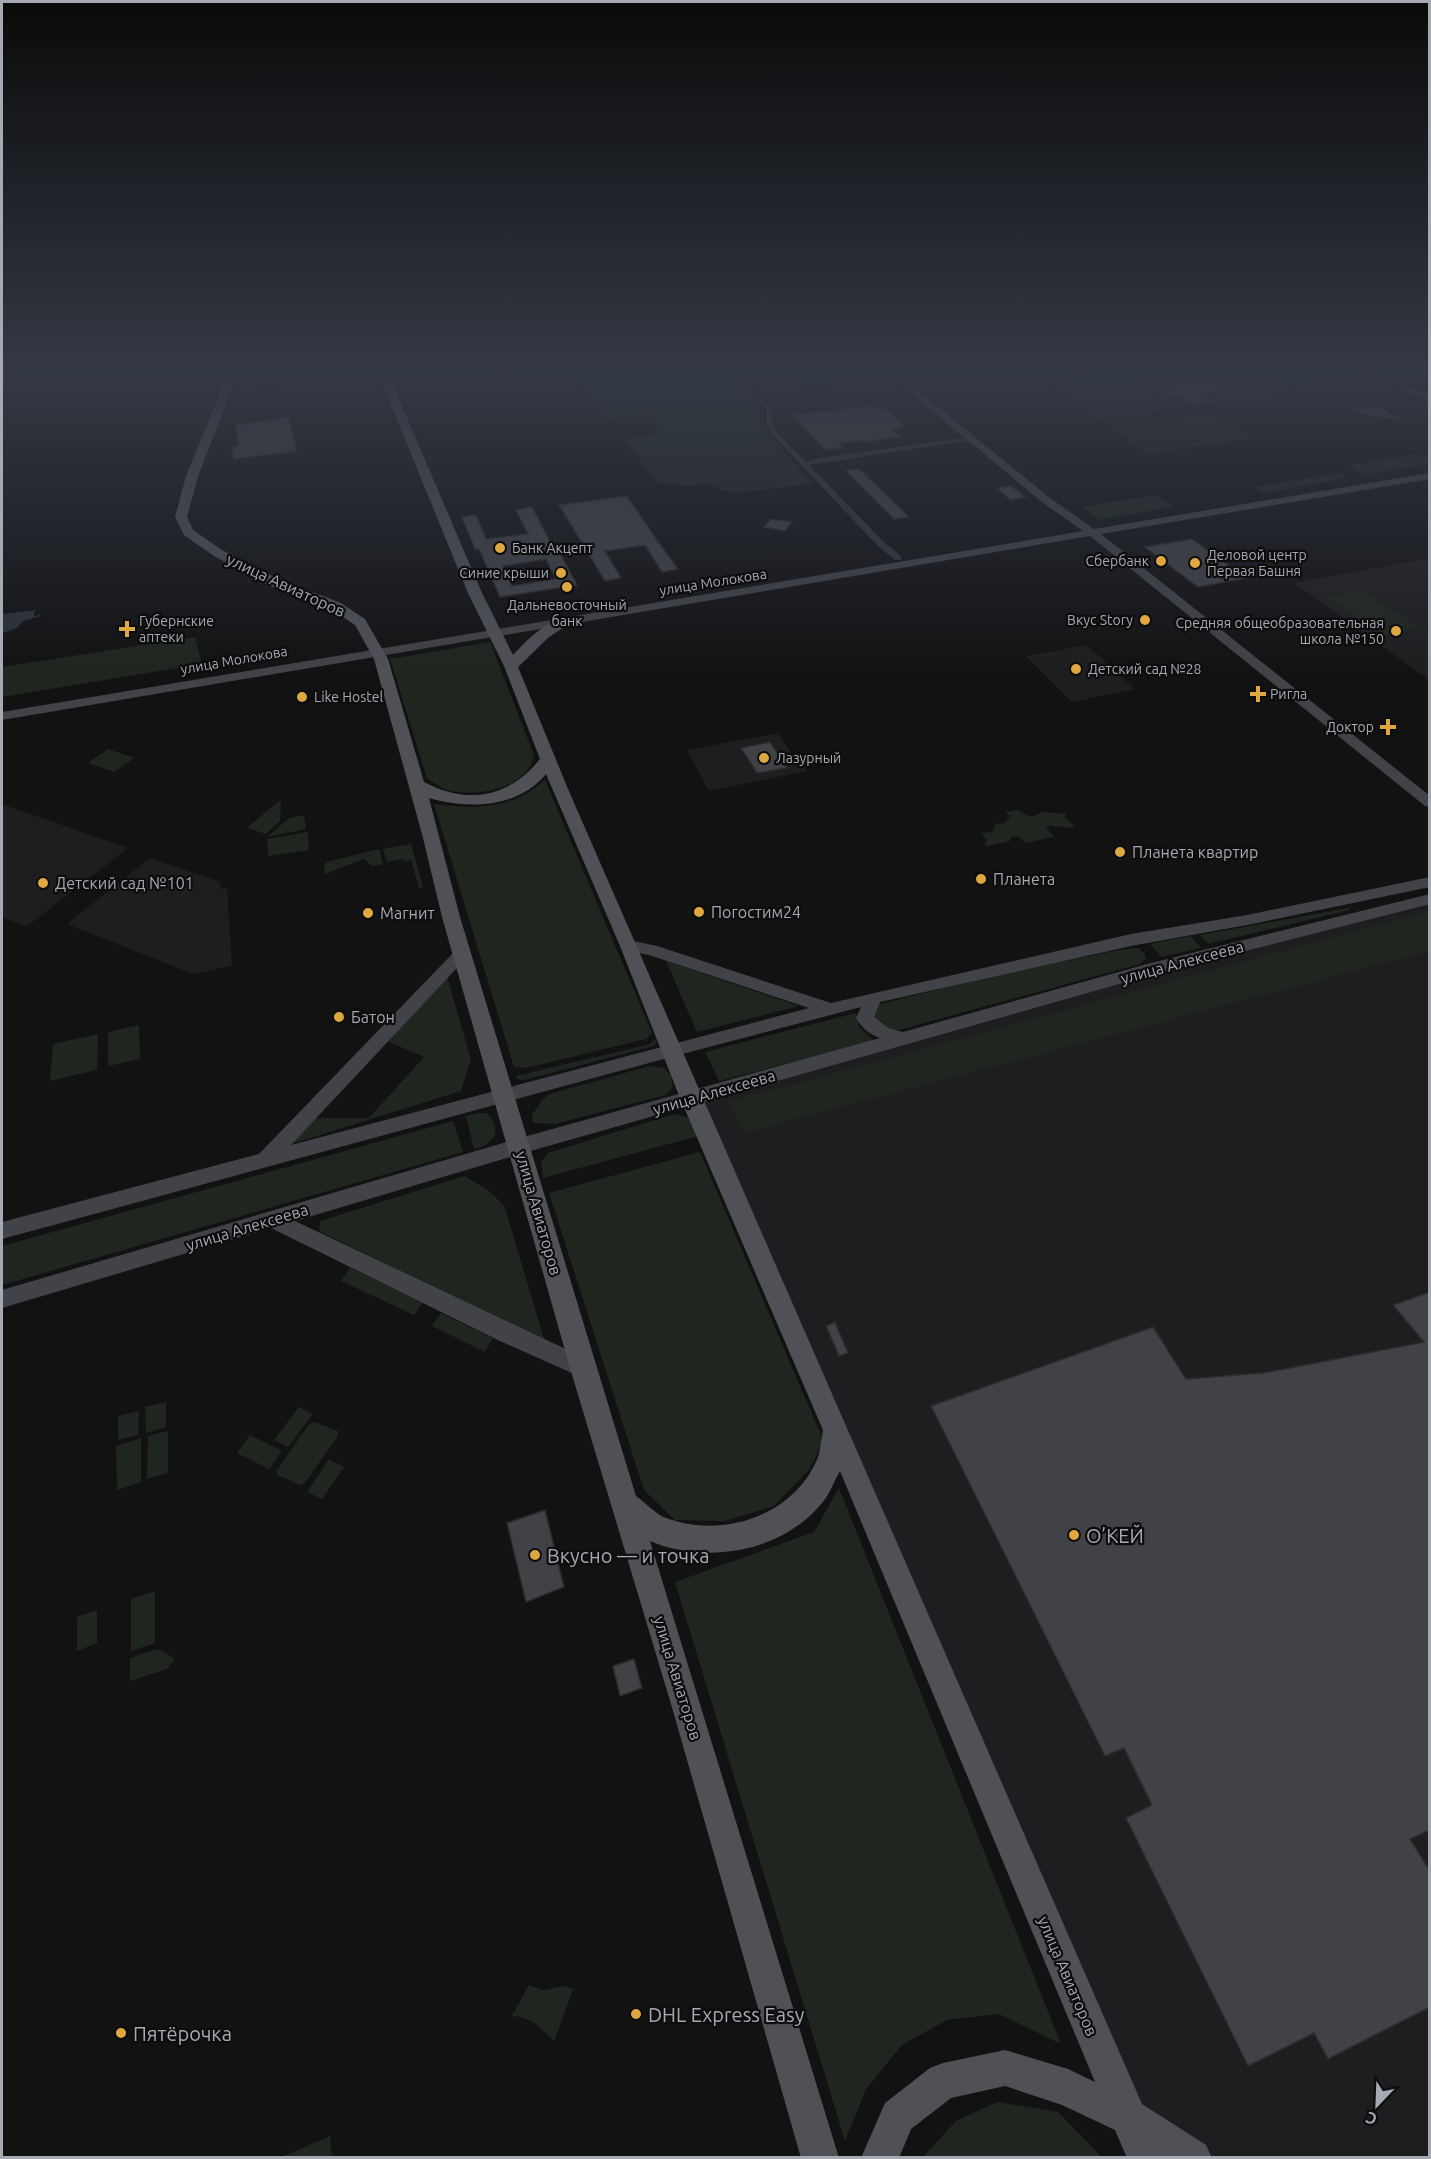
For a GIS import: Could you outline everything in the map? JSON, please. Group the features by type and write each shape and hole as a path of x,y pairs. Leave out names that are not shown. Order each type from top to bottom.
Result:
{"main road":[{"name":"улица Авиаторов","path":"195,472 182,507 181,517 188,532 218,553 273,582 336,606 351,615 360,622 381,659 583,1368 627,1506 820,2157"},
{"name":"улица Авиаторов","path":"424,472 475,593 511,666 560,789 629,946 691,1098 836,1430 1146,2157"},
{"path":"511,666 541,634 568,620"},
{"path":"417,785 443,797 465,801 489,799 510,794 531,782 549,759"},
{"path":"627,1506 657,1530 694,1539 742,1537 783,1521 813,1492 831,1460 836,1430"},
{"path":"880,2157 898,2116 943,2081 1005,2068 1068,2088 1128,2117 1193,2157"}],"street":[{"path":"816,472 880,543 898,558"},
{"path":"1012,472 1430,803"},
{"name":"улица Молокова","path":"493,628 568,620 1420,472"},
{"name":"улица Молокова","path":"2,706 493,628 898,558 1051,528 1089,531 1430,476"},
{"path":"1039,494 1051,528"},
{"name":"улица Молокова","path":"2,716 376,647"},
{"name":"улица Алексеева","path":"2,1232 830,1009 994,969 1131,940 1247,920 1430,882"},
{"name":"улица Алексеева","path":"2,1299 520,1146 691,1098 1153,969 1430,899"},
{"path":"1131,940 1151,948 1156,954 1157,962 1153,969"},
{"path":"629,946 651,950 830,1009"},
{"path":"263,1161 463,953"},
{"path":"873,999 865,1018 875,1030 905,1039"},
{"path":"274,1220 583,1368"}],"shaded area":[{"path":"650,472 802,472 813,484 732,493 707,484 687,486 659,483"},
{"path":"1359,472 1383,472 1364,475"},
{"path":"1339,473 1349,478 1264,493 1254,487"},
{"path":"1155,495 1173,507 1099,520 1082,507"},
{"name":"Средняя общеобразовательная школа №150","path":"1429,558 1429,680 1294,583"},
{"path":"1363,591 1419,628 1382,635 1327,597"},
{"path":"37,610 34,616 41,616 23,621 17,628 2,633 2,614"},
{"path":"195,637 202,664 2,697 2,667"},
{"path":"490,642 534,755 530,766 522,775 501,788 475,793 451,791 427,778 390,659"},
{"name":"Детский сад №28","path":"1087,645 1135,689 1072,702 1026,656"},
{"path":"778,733 798,764 802,764 807,771 709,791 687,750"},
{"path":"108,749 134,758 114,772 88,763"},
{"path":"545,780 652,1033 646,1039 526,1068 514,1067 434,804 467,807 501,804 525,795"},
{"path":"281,801 280,821 266,834 247,828"},
{"name":"Детский сад №101","path":"2,804 128,848 26,927 2,917"},
{"path":"1018,810 1030,817 1043,812 1066,814 1065,818 1075,827 1046,827 1054,837 1025,843 1018,836 1011,837 1010,841 984,845 987,841 982,834 978,834 993,831 995,824 1005,823 1010,816 1005,812"},
{"path":"304,815 306,829 267,837 289,818"},
{"path":"308,832 309,850 268,856 267,839"},
{"path":"411,844 423,887 419,888 411,860 387,862 383,849"},
{"path":"379,849 383,864 372,866 364,859 325,874 324,865 327,862"},
{"path":"150,858 220,882 221,889 227,888 232,966 193,974 67,924"},
{"path":"1429,899 1429,2157 1146,2157 691,1098"},
{"path":"1348,908 1350,910 1208,944 1200,935"},
{"path":"1429,911 1429,951 743,1133 729,1102"},
{"path":"1191,936 1201,948 1162,957 1150,944"},
{"path":"1138,948 1145,954 1146,959 1140,964 895,1031 873,1023 876,1005 992,976"},
{"path":"666,961 799,1006 697,1032"},
{"path":"447,977 471,1059 461,1091 291,1144 316,1118 369,1118 424,1057 387,1041"},
{"path":"856,1013 859,1027 874,1041 719,1081 705,1052"},
{"path":"139,1025 140,1059 108,1066 108,1032"},
{"path":"98,1034 97,1070 50,1081 53,1044"},
{"path":"654,1040 658,1042 654,1046 524,1080 517,1079 516,1076 650,1044"},
{"path":"650,1066 664,1068 671,1076 673,1087 666,1095 555,1124 533,1123 532,1115 543,1099 550,1094"},
{"path":"486,1113 492,1119 496,1130 492,1140 474,1149 466,1116"},
{"path":"674,1114 691,1118 698,1136 543,1178 541,1163 548,1153"},
{"path":"453,1121 463,1152 2,1285 2,1246"},
{"path":"700,1152 821,1435 821,1447 808,1471 774,1506 725,1521 675,1520 644,1490 549,1193"},
{"path":"464,1176 485,1188 504,1205 545,1342 319,1231 320,1221"},
{"path":"350,1268 423,1302 414,1315 341,1281"},
{"path":"441,1313 493,1338 485,1352 432,1326"},
{"path":"166,1402 166,1427 146,1433 145,1407"},
{"path":"299,1407 313,1414 288,1447 274,1440"},
{"path":"139,1411 138,1435 118,1440 118,1416"},
{"path":"315,1422 338,1431 338,1436 304,1484 300,1485 277,1475 277,1470 309,1424"},
{"path":"168,1431 168,1473 147,1479 148,1436"},
{"path":"250,1435 282,1451 269,1469 237,1453"},
{"path":"141,1438 141,1482 117,1490 116,1446"},
{"path":"329,1459 344,1467 322,1499 307,1492"},
{"path":"839,1488 1061,2044 999,2014 947,2020 902,2045 866,2089 845,2141 675,1582 814,1532"},
{"path":"155,1591 155,1643 131,1651 131,1599"},
{"path":"97,1610 97,1643 77,1651 77,1617"},
{"path":"158,1649 175,1659 167,1669 130,1681 130,1658"},
{"path":"529,1985 543,1990 564,1986 573,1989 554,2042 536,2024 512,2016"},
{"path":"997,2102 1058,2112 1102,2157 923,2157 956,2121"},
{"path":"330,2136 332,2157 284,2157 284,2156"}],"building":[{"path":"847,472 862,472 909,517 894,519"},
{"path":"1011,486 1025,497 1011,500 997,488"},
{"path":"627,496 678,569 662,572 645,545 605,551 621,578 605,581 559,505"},
{"path":"532,507 555,551 558,550 577,585 500,597 479,549 475,549 462,517 476,515 486,539 528,534 516,510","holes":["546,559 556,579 512,586 503,566"]},
{"path":"771,519 792,522 785,531 764,527"},
{"name":"Деловой центр Первая Башня","path":"1192,539 1246,578 1198,587 1145,547"},
{"name":"Лазурный","path":"770,742 787,768 757,773 741,748"},
{"path":"1430,1292 1430,1830 1410,1839 1430,1871 1430,2007 1328,2059 1314,2033 1248,2066 1126,1818 1152,1805 1124,1748 1105,1756 931,1406 1153,1327 1186,1379 1263,1373 1424,1342 1393,1305"},
{"path":"835,1322 848,1353 839,1356 826,1326"},
{"name":"Вкусно — и точка","path":"545,1510 564,1587 526,1602 507,1523"},
{"path":"634,1659 642,1688 620,1696 613,1666"}],"place":[{"name":"Банк Акцепт","path":"500,548"},
{"name":"Сбербанк","path":"1161,561"},
{"name":"Деловой центр Первая Башня","path":"1195,563"},
{"name":"Синие крыши","path":"561,573"},
{"name":"Дальневосточный банк","path":"567,587"},
{"name":"Вкус Story","path":"1145,620"},
{"name":"Губернские аптеки","path":"127,629"},
{"name":"Средняя общеобразовательная школа №150","path":"1396,631"},
{"name":"Детский сад №28","path":"1076,669"},
{"name":"Ригла","path":"1258,694"},
{"name":"Like Hostel","path":"302,697"},
{"name":"Доктор","path":"1388,727"},
{"name":"Лазурный","path":"764,758"},
{"name":"Планета квартир","path":"1120,852"},
{"name":"Планета","path":"981,879"},
{"name":"Детский сад №101","path":"43,883"},
{"name":"Погостим24","path":"699,912"},
{"name":"Магнит","path":"368,913"},
{"name":"Батон","path":"339,1017"},
{"name":"О’КЕЙ","path":"1074,1535"},
{"name":"Вкусно — и точка","path":"535,1555"},
{"name":"DHL Express Easy","path":"636,2014"},
{"name":"Пятёрочка","path":"121,2033"}]}
